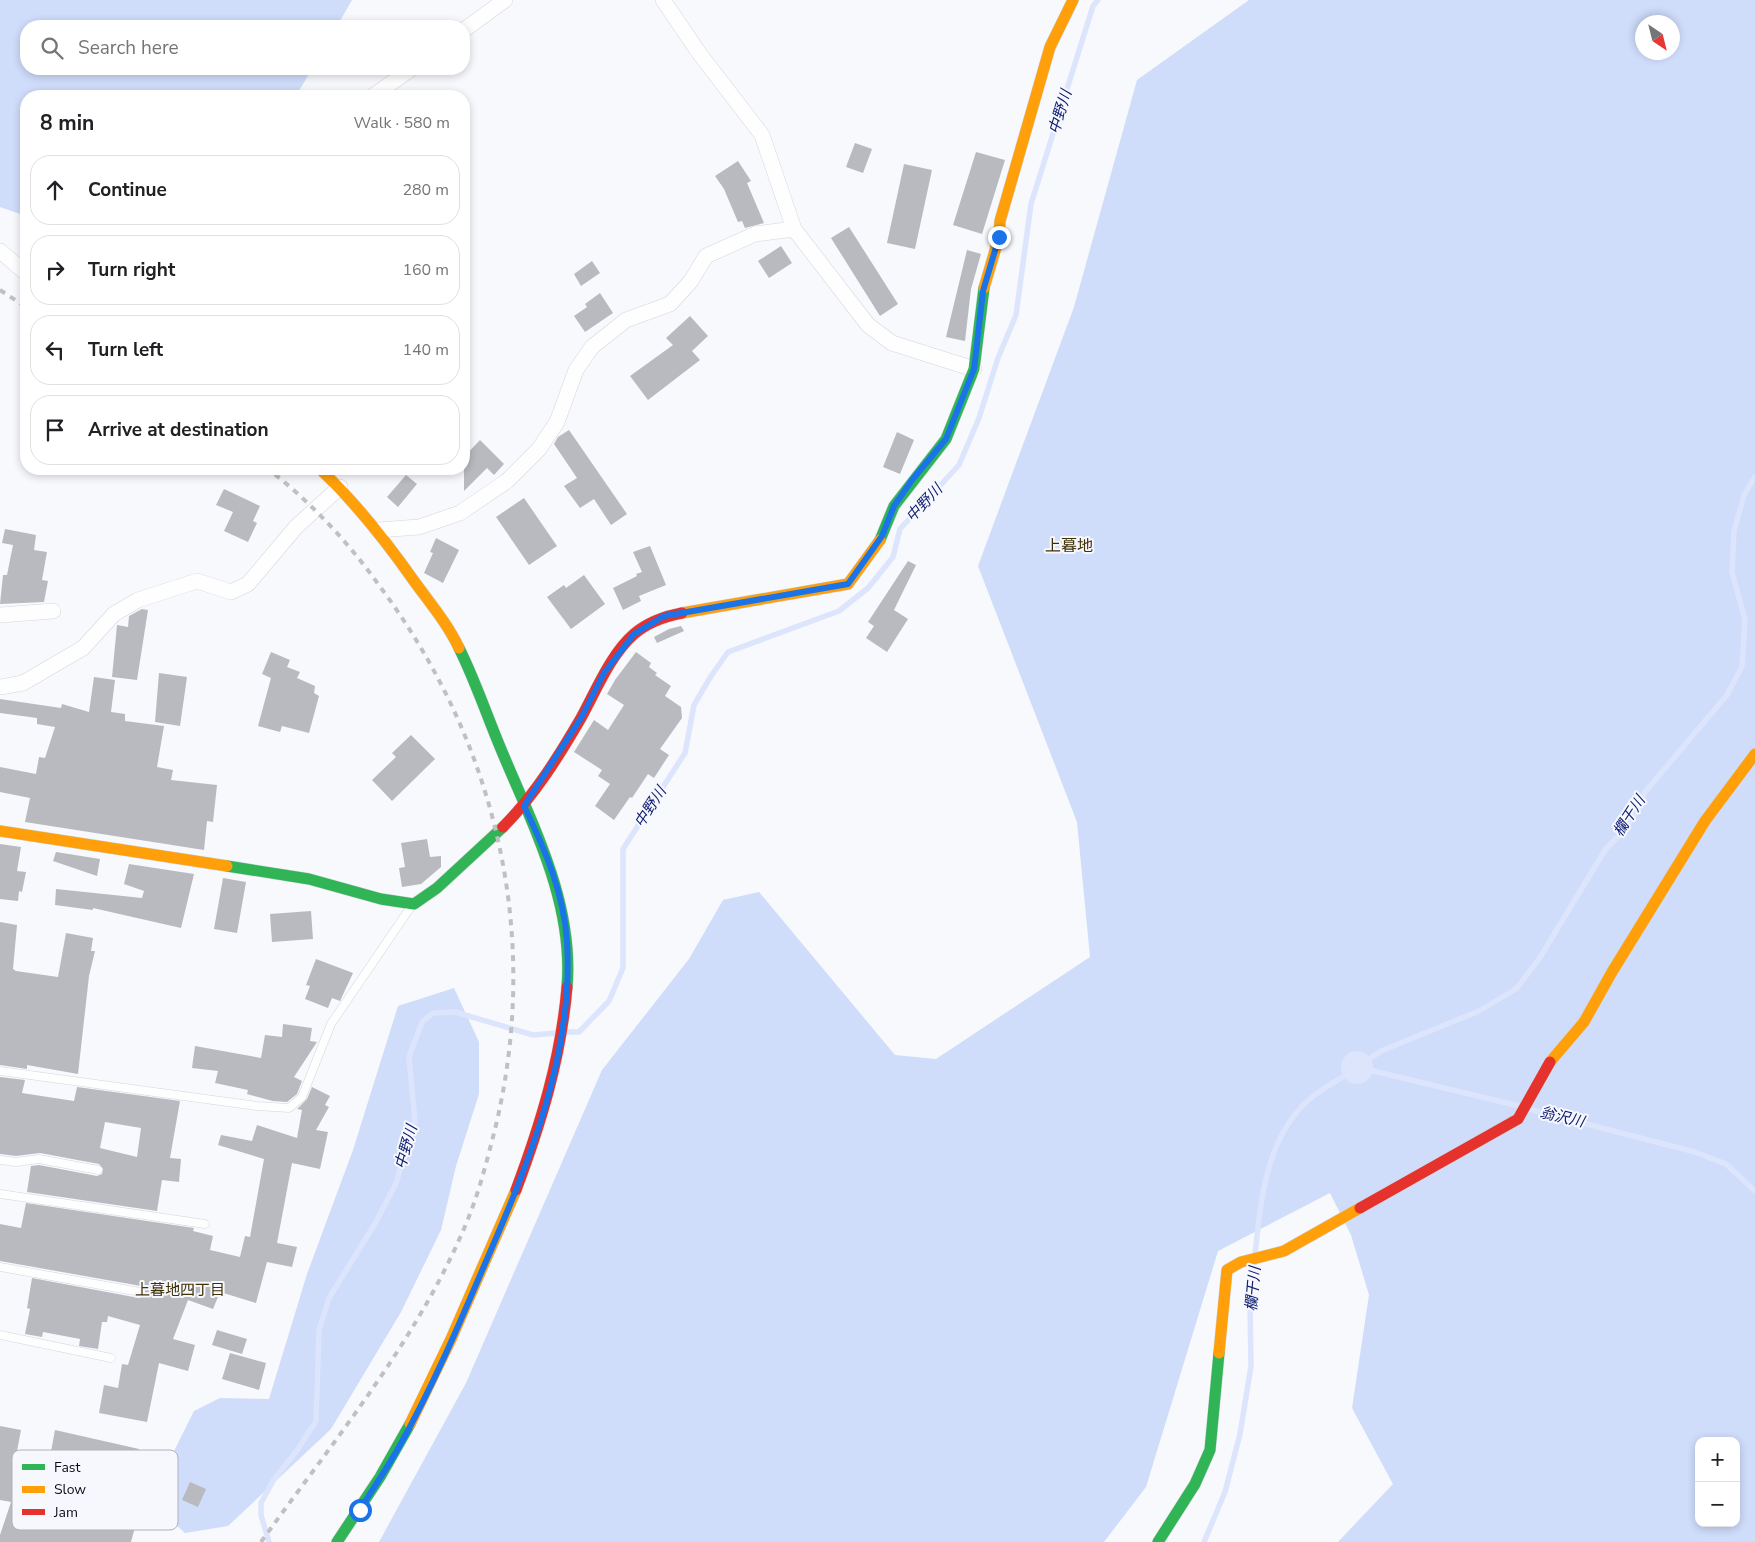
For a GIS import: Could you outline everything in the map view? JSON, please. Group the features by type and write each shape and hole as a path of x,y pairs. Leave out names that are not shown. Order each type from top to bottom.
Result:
{"street":[{"path":"470,26 505,0"},
{"path":"663,0 699,53 762,135 794,229 874,330 892,343 974,369"},
{"path":"0,831 309,879 381,899 414,904 437,888 466,863 506,826 524,806 581,718 604,673 634,634 664,616 848,584 882,536 894,506 912,480 946,439 974,369 983,291 999,237 1000,221 1050,47 1073,0"},
{"path":"381,90 403,75"},
{"path":"378,530 419,527 460,513 507,481 539,449 557,422 576,370 592,347 626,320 670,304 690,281 706,256 755,234 794,229"},
{"path":"0,252 20,268"},
{"path":"327,475 340,487 378,530 447,626 475,684 524,806 546,853 555,878 567,941 564,1030 558,1058 536,1132 502,1223 453,1338 400,1445 360,1510 337,1542"},
{"path":"0,686 23,684 83,648 114,614 138,600 177,586 198,581 231,592 248,584 296,527 340,487"},
{"path":"0,614 53,611"},
{"path":"1158,1542 1195,1484 1210,1450 1227,1270 1242,1262 1284,1251 1518,1119 1545,1068 1584,1022 1612,972 1705,821 1755,754"}],"lane":[{"path":"0,1071 257,1106 289,1108 302,1097 331,1024 414,904"},
{"path":"0,1160 16,1162 39,1159 98,1170"},
{"path":"0,1194 205,1224"},
{"path":"0,1267 140,1292"},
{"path":"0,1336 112,1358"}],"shaded area":[{"path":"0,0 352,0 340,20 20,20 20,75 308,75 300,90 20,90 20,214 0,207"},
{"path":"1249,0 1755,0 1755,1542 1338,1542 1393,1484 1352,1408 1369,1295 1351,1235 1330,1193 1218,1251 1146,1487 1104,1542 379,1542 466,1383 602,1070 689,959 723,900 759,892 895,1055 936,1059 1090,957 1077,822 978,566 1074,307 1137,80"},
{"path":"454,988 479,1042 479,1094 456,1166 441,1230 401,1312 331,1429 228,1526 185,1533 178,1527 178,1450 174,1450 194,1411 220,1398 269,1399 307,1274 353,1150 398,1006"}],"building":[{"path":"855,143 872,149 863,173 846,167"},
{"path":"976,152 1005,160 982,234 953,225"},
{"path":"738,161 751,181 747,183 764,223 745,228 742,221 738,222 724,189 715,176"},
{"path":"904,164 932,170 915,249 887,243"},
{"path":"849,227 898,304 880,316 831,238"},
{"path":"781,246 792,263 769,278 758,261"},
{"path":"967,250 981,254 971,289 965,341 946,337"},
{"path":"592,261 600,273 581,286 574,274"},
{"path":"600,293 613,313 585,332 574,316 587,307 585,304"},
{"path":"690,316 708,336 692,351 700,360 648,400 630,376 673,345 666,338"},
{"path":"569,430 627,514 611,525 594,499 580,508 564,486 577,478 554,444 558,437"},
{"path":"897,432 914,440 900,474 883,467"},
{"path":"480,440 504,464 494,475 487,468 464,491 464,475 470,475 470,451"},
{"path":"406,475 417,484 398,507 387,497"},
{"path":"224,489 260,506 253,521 257,523 248,542 224,531 233,512 216,505"},
{"path":"524,498 557,546 529,565 496,517"},
{"path":"5,529 36,535 34,550 47,552 42,580 48,581 44,602 0,604 3,575 7,575 13,545 2,543"},
{"path":"436,538 459,550 443,583 424,573 433,553 430,552"},
{"path":"650,546 666,585 639,596 641,601 623,610 613,588 642,572 633,552"},
{"path":"908,561 916,565 894,610 908,619 887,652 866,638 874,626 868,622"},
{"path":"584,575 605,604 571,629 547,597 564,585 566,588"},
{"path":"142,609 148,610 137,680 112,677 117,625 128,627 129,616"},
{"path":"681,626 684,631 657,643 654,637 669,629"},
{"path":"271,652 290,660 287,667 300,672 297,678 315,686 314,693 319,696 309,733 282,726 280,732 258,726 271,678 262,674"},
{"path":"636,652 651,663 649,667 657,673 655,675 671,686 665,696 681,707 682,718 660,749 669,755 654,778 648,774 614,820 595,806 610,784 598,776 602,770 574,752 594,720 608,730 624,705 607,694"},
{"path":"159,673 187,677 180,726 155,722"},
{"path":"94,677 115,680 111,712 125,714 125,721 164,726 157,767 173,770 171,780 217,785 213,822 207,821 204,850 25,822 30,798 0,792 0,767 36,774 39,757 45,758 55,727 37,724 37,718 0,713 0,699 61,708 62,704 89,712"},
{"path":"411,735 435,759 392,801 372,780 396,757 392,753"},
{"path":"427,839 430,857 441,856 441,867 421,884 402,887 399,868 405,867 401,843"},
{"path":"0,844 21,847 17,871 26,872 22,892 19,891 18,901 0,899"},
{"path":"56,852 100,859 97,876 53,861"},
{"path":"129,864 194,874 181,928 93,908 93,910 55,905 56,889 142,898 144,891 124,884"},
{"path":"223,878 246,882 237,933 214,929"},
{"path":"311,911 313,939 272,942 270,914"},
{"path":"0,922 17,925 13,969 16,971 58,977 66,933 93,938 91,951 95,951 89,976 78,1074 27,1065 27,1069 0,1065"},
{"path":"316,959 353,973 340,1001 332,998 328,1008 305,999 310,986 306,985"},
{"path":"283,1024 312,1028 310,1041 317,1042 294,1077 302,1081 297,1094 287,1102 273,1101 247,1094 248,1090 215,1083 218,1071 192,1068 195,1046 261,1058 265,1035 282,1037"},
{"path":"0,1077 25,1080 22,1093 74,1101 77,1087 180,1101 170,1158 181,1159 179,1182 162,1180 157,1211 27,1192 31,1166 39,1165 97,1176 102,1174 103,1169 99,1164 40,1153 16,1156 0,1154","holes":["105,1122 141,1128 137,1157 100,1148"]},
{"path":"312,1087 330,1096 325,1105 329,1107 316,1130 328,1132 320,1169 292,1163 277,1243 297,1247 292,1267 267,1262 256,1303 220,1292 213,1309 188,1300 173,1339 195,1345 188,1371 159,1363 147,1422 99,1413 104,1385 118,1388 122,1364 128,1365 140,1325 108,1316 107,1322 102,1322 98,1349 79,1346 80,1339 43,1332 42,1337 25,1334 30,1309 27,1308 32,1278 139,1298 145,1295 145,1290 141,1286 0,1261 0,1224 21,1228 26,1203 194,1228 193,1231 213,1236 210,1250 240,1257 245,1236 250,1237 264,1159 218,1145 221,1135 252,1141 257,1125 297,1138 302,1110 297,1109 307,1099"},
{"path":"217,1330 247,1339 242,1354 212,1345"},
{"path":"230,1353 266,1363 259,1390 222,1379"},
{"path":"0,1426 21,1430 17,1450 12,1450 12,1530 134,1530 131,1542 0,1542 0,1535 11,1502 0,1500"},
{"path":"55,1430 139,1450 51,1450"},
{"path":"190,1482 206,1489 198,1507 182,1500"}],"waterway":[{"name":"中野川","path":"566,1032 579,1032 609,1001 623,968 623,849 685,753 694,705 711,676 728,652 839,611 868,588 893,557 900,529 959,465 979,418 998,358 1016,315 1031,204 1093,6 1098,0"},
{"name":"欄干川","path":"1357,1067 1381,1051 1479,1011 1516,989 1539,959 1605,850 1634,816 1645,792 1727,695 1742,666 1745,620 1732,572 1734,531 1744,495 1755,477"},
{"name":"中野川","path":"269,1542 261,1515 261,1503 274,1479 296,1452 316,1421 319,1330 329,1298 376,1222 396,1183 415,1121 409,1057 422,1022 433,1013 455,1012 533,1035 557,1033"},
{"name":"翁沢川","path":"1357,1067 1519,1106"},
{"name":"欄干川","path":"1255,1254 1268,1169 1275,1149 1285,1130 1297,1112 1312,1097 1357,1068"},
{"name":"翁沢川","path":"1528,1109 1695,1152 1726,1164 1755,1191"},
{"name":"欄干川","path":"1204,1542 1225,1492 1240,1434 1251,1366 1250,1303 1254,1263"}],"railway":[{"path":"0,290 20,303"},
{"path":"261,1542 346,1426 401,1346 426,1305 448,1263 472,1209 493,1137 507,1064 513,992 511,920 500,849 481,780 455,714 422,649 369,571 329,524 275,475"}],"traffic: fast":[{"path":"880,540 894,506 946,439 974,369 984,288"},
{"path":"459,648 539,838 549,867 558,896 564,926 568,956 567,987"},
{"path":"227,866 309,879 381,899 414,904 437,888 503,827"},
{"path":"1158,1542 1195,1484 1210,1450 1219,1353"},
{"path":"337,1542 380,1477 410,1424"}],"traffic: slow":[{"path":"984,288 999,237 1000,221 1050,47 1073,0"},
{"path":"326,475 346,495 381,537 438,613 459,648"},
{"path":"682,613 848,584 880,540"},
{"path":"1550,1062 1584,1022 1612,972 1705,821 1755,754"},
{"path":"0,831 227,866"},
{"path":"410,1424 451,1339 516,1190"},
{"path":"1219,1353 1227,1270 1241,1262 1284,1251 1360,1208"}],"traffic: jam":[{"path":"503,827 536,789 555,761 611,663 625,643 639,630 651,623 682,613"},
{"path":"516,1190 549,1090 560,1039 567,987"},
{"path":"1360,1208 1518,1119 1550,1062"}],"district":[{"name":"上暮地","path":"1069,546"},
{"name":"上暮地四丁目","path":"180,1290"}],"route":[{"path":"360,1510 400,1445 453,1338 502,1223 536,1132 558,1058 564,1030 567,941 555,878 546,853 524,806 581,718 604,673 634,634 664,616 848,584 882,536 894,506 912,480 946,439 974,369 983,291 999,237"}]}
